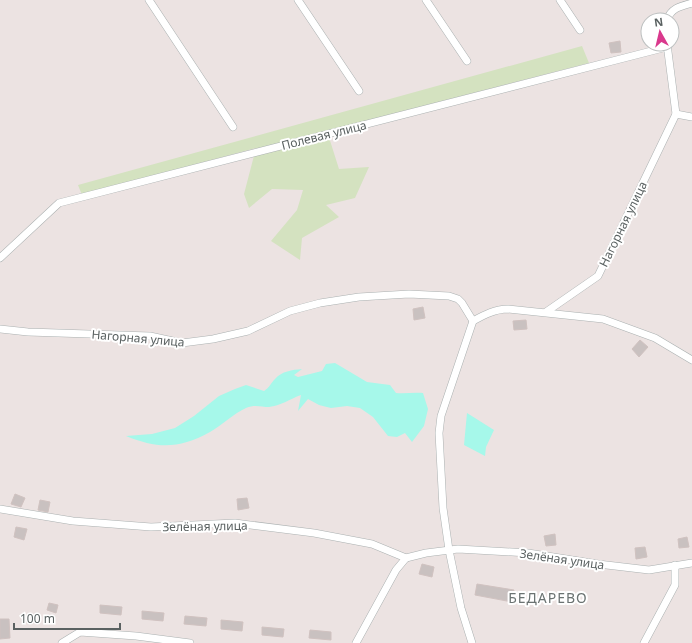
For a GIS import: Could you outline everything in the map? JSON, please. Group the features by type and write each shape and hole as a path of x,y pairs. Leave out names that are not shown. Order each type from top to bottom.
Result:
{"street":[{"path":"149,0 233,127"},
{"path":"298,0 359,91"},
{"path":"426,0 467,61"},
{"path":"560,0 580,30"},
{"path":"672,12 682,5 692,3"},
{"name":"Полевая улица","path":"0,258 59,203 644,52"},
{"name":"Полевая улица","path":"668,52 676,114"},
{"path":"676,114 692,117"},
{"name":"Нагорная улица","path":"546,312 598,276 676,114"},
{"name":"Нагорная улица","path":"0,329 36,332 150,336 182,343 213,339 248,331 290,311 320,303 359,297 409,294 449,296 458,299 462,303 472,321"},
{"path":"472,643 461,608 449,550 443,508 439,433 441,416 472,321 500,309 546,312 603,319 655,338 692,360"},
{"name":"Зелёная улица","path":"0,509 73,521 151,527 235,523 314,533 372,544 406,558 426,553 458,549 528,553 649,570 692,563"},
{"path":"356,643 396,570 406,558"},
{"path":"644,643 675,585 675,565"},
{"path":"62,643 74,640 80,632 103,633 190,643"}],"green space":[{"path":"582,46 589,63 327,131 339,169 369,167 355,198 326,205 339,217 302,238 300,260 271,241 297,210 303,190 272,189 249,208 244,194 256,148 82,195 78,185"}],"water":[{"path":"335,363 367,382 390,385 396,393 423,393 428,409 424,426 412,442 405,433 397,437 388,436 373,417 360,408 347,406 331,408 319,405 308,399 298,411 301,395 281,404 269,407 255,406 246,408 210,432 188,442 158,445 126,436 152,434 175,428 194,416 219,396 235,389 246,385 264,391 278,376 291,370 302,369 294,375 298,377 322,371 326,364"},
{"path":"467,413 494,430 486,447 485,456 464,445"}],"building":[{"path":"620,41 621,52 611,53 609,43"},
{"path":"423,307 425,318 414,320 413,309"},
{"path":"526,320 527,329 514,330 513,321"},
{"path":"640,340 648,347 639,357 632,349"},
{"path":"15,494 25,498 21,507 11,504"},
{"path":"247,498 249,508 238,510 237,499"},
{"path":"40,500 50,502 48,512 38,510"},
{"path":"16,527 27,529 24,540 14,537"},
{"path":"555,534 556,545 546,546 544,536"},
{"path":"687,537 689,547 679,548 678,539"},
{"path":"645,547 647,557 636,559 635,548"},
{"path":"422,564 434,567 432,577 419,574"},
{"path":"477,584 514,590 512,602 475,595"},
{"path":"49,603 58,605 56,613 47,610"},
{"path":"100,605 122,607 121,615 100,613"},
{"path":"142,611 164,613 163,621 142,619"},
{"path":"185,616 207,618 206,626 184,624"},
{"path":"0,619 9,619 10,638 0,639"},
{"path":"221,620 243,622 242,631 221,629"},
{"path":"262,627 284,629 283,637 262,635"},
{"path":"310,630 331,632 331,640 309,638"}],"district":[{"name":"БЕДАРЕВО","path":"548,597"}]}
